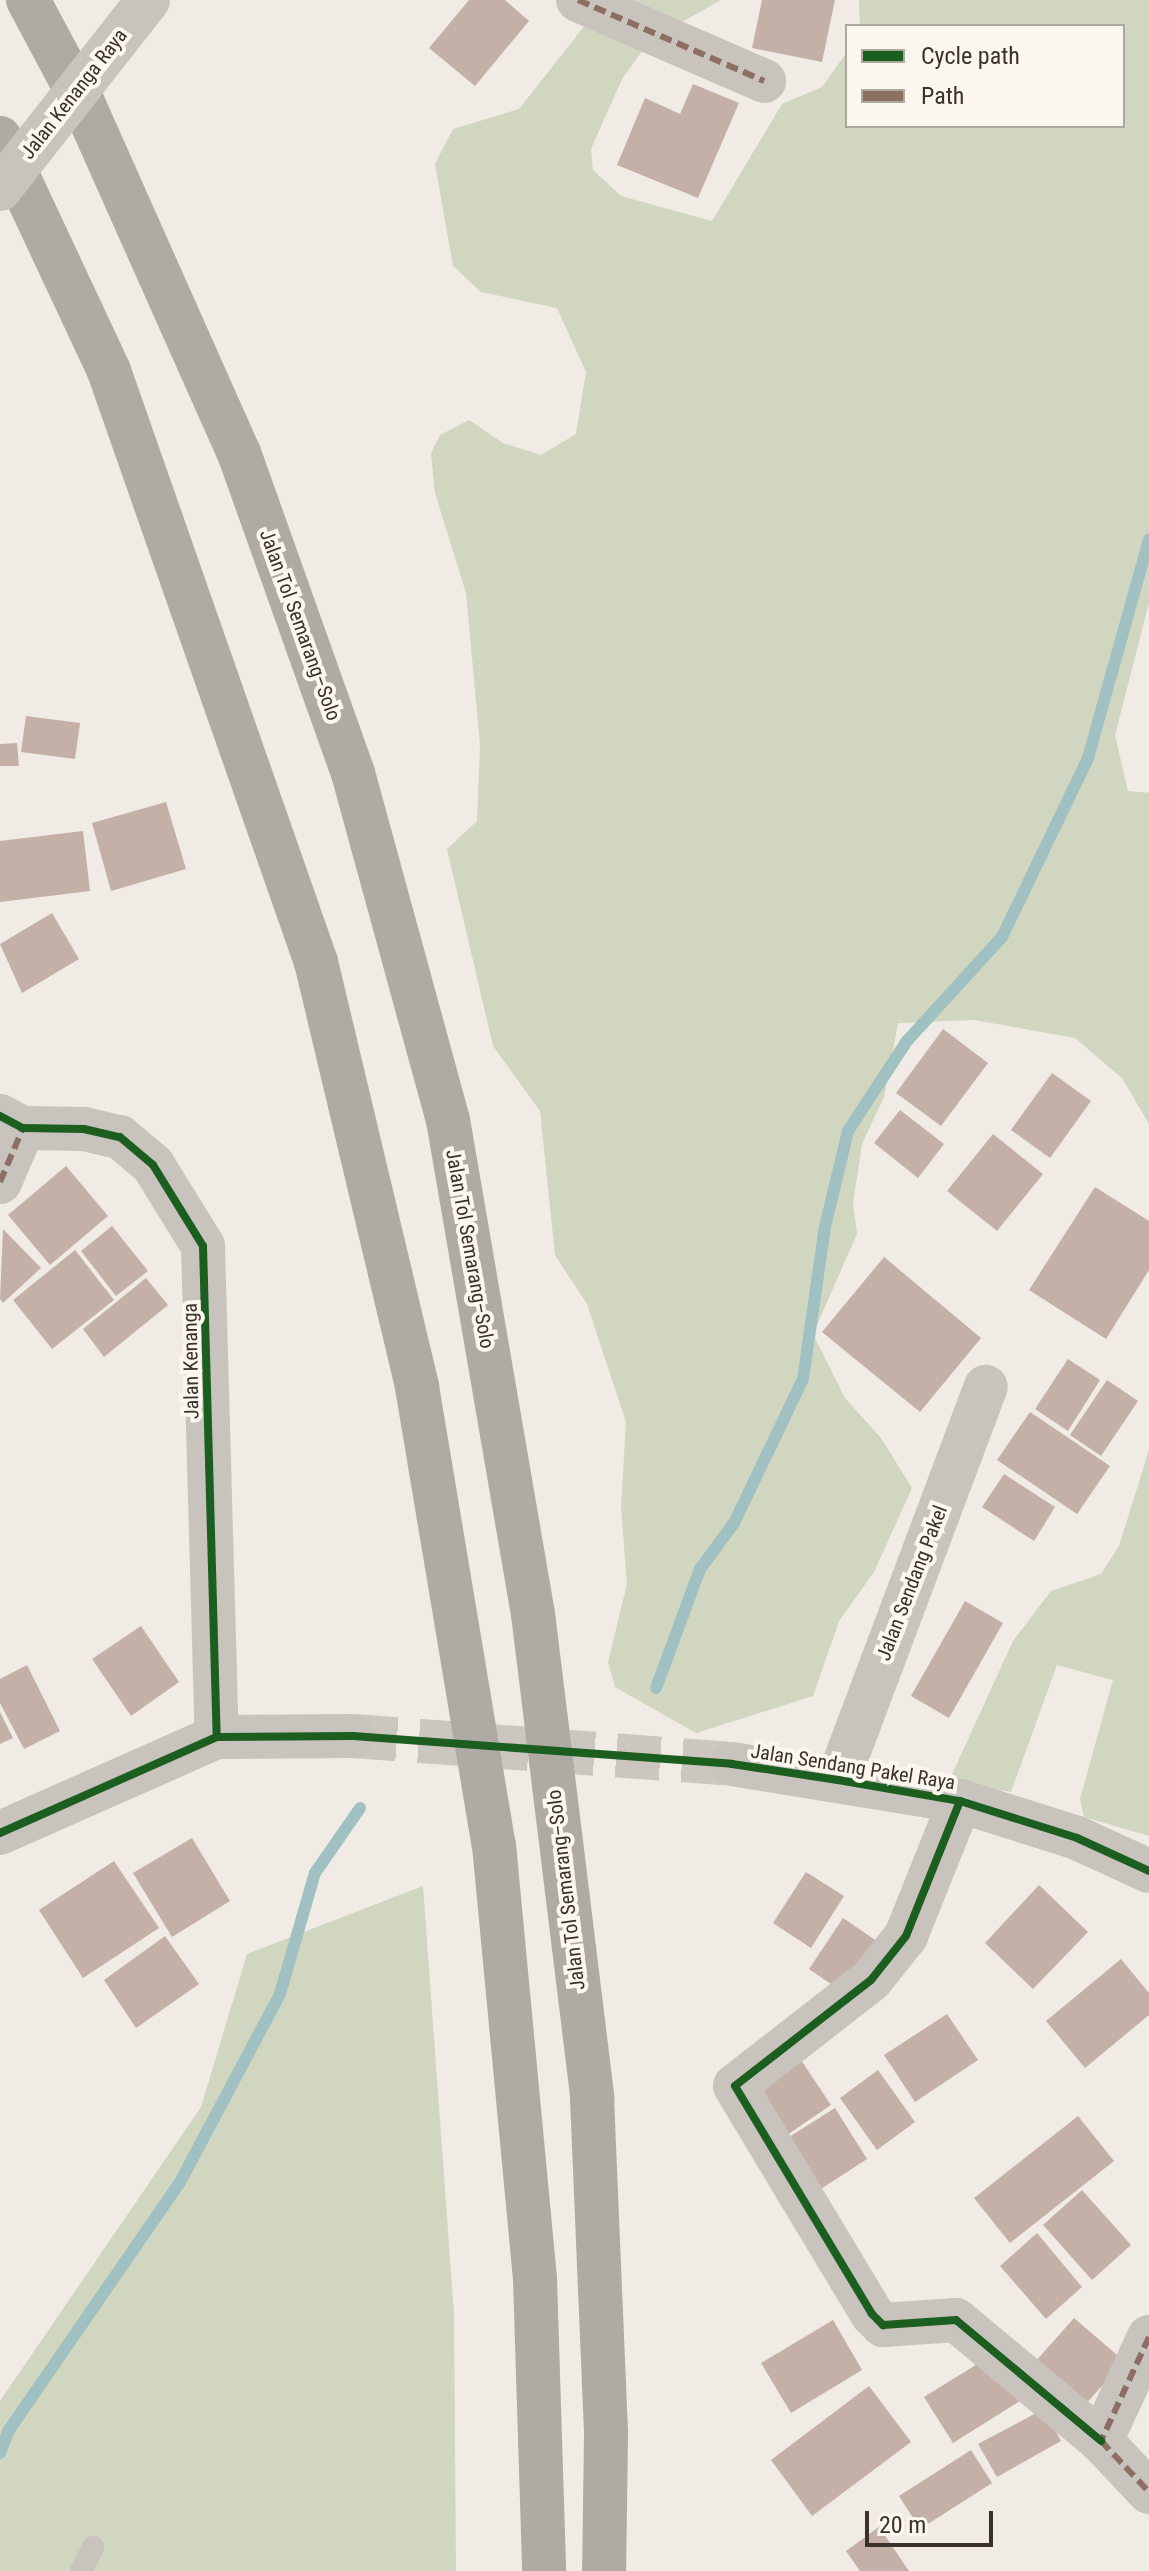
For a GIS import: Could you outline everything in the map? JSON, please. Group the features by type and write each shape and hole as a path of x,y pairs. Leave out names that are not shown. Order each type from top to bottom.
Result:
{"highway":[{"name":"Jalan Tol Semarang–Solo","path":"28,0 83,103 239,453 353,773 448,1120 533,1614 592,2098 606,2436 604,2571"},
{"path":"0,138 109,371 296,902 320,977 417,1387 494,1845 535,2279 544,2571"}],"street":[{"name":"Jalan Kenanga Raya","path":"0,189 148,0"},
{"path":"578,0 764,81"},
{"path":"0,1182 12,1122"},
{"name":"Jalan Kenanga","path":"12,1122 84,1129 120,1137 153,1165 203,1246 217,1737"},
{"name":"Jalan Sendang Pakel","path":"838,1780 986,1387"},
{"path":"0,1833 217,1737 353,1736"},
{"name":"Jalan Sendang Pakel Raya","path":"732,1764 960,1801 1077,1838 1149,1871"},
{"path":"960,1801 906,1936 871,1980 735,2086 872,2314 883,2325 956,2320 1101,2441 1149,2492"},
{"path":"1101,2441 1149,2337"}],"lane":[{"path":"81,2571 93,2547"}],"green space":[{"path":"605,0 721,0 650,40 622,79 591,149 593,170 621,196 712,221 782,104 822,87 845,55 845,128 1125,128 1125,24 860,24 859,0 1149,0 1149,603 1115,735 1128,791 1149,793 1149,1124 1122,1078 1075,1038 974,1020 898,1023 884,1097 862,1144 853,1203 857,1234 813,1334 845,1398 881,1438 912,1488 874,1572 839,1621 813,1696 696,1733 615,1687 608,1662 627,1584 621,1507 626,1422 587,1304 555,1255 540,1111 493,1046 447,849 477,821 480,745 466,593 435,493 431,453 440,435 469,420 503,443 541,455 576,434 586,372 557,308 481,292 453,266 435,164 453,129 519,109"},
{"path":"1149,1450 1149,1836 1084,1817 1080,1799 1113,1680 1057,1665 1011,1792 949,1781 1013,1641 1051,1591 1101,1574 1119,1546"},
{"path":"423,1886 454,2314 456,2571 0,2571 0,2401 201,2107 247,1954"}],"building":[{"path":"469,0 505,0 529,21 475,86 429,48"},
{"path":"762,0 835,0 822,62 752,48"},
{"path":"693,84 739,103 698,198 617,165 645,98 680,114"},
{"path":"26,716 80,723 75,759 21,752"},
{"path":"17,743 19,766 0,766 0,744"},
{"path":"166,802 186,869 111,891 92,823"},
{"path":"83,831 90,891 0,902 0,841"},
{"path":"52,913 79,959 22,993 0,944"},
{"path":"943,1029 988,1063 941,1126 896,1093"},
{"path":"1052,1073 1091,1101 1050,1158 1011,1130"},
{"path":"900,1110 944,1144 918,1178 874,1143"},
{"path":"993,1134 1043,1174 997,1231 947,1191"},
{"path":"66,1166 108,1216 50,1265 8,1215"},
{"path":"1095,1187 1149,1221 1149,1270 1106,1339 1029,1290"},
{"path":"112,1226 148,1271 116,1296 81,1251"},
{"path":"3,1229 41,1268 3,1303 0,1299"},
{"path":"75,1250 114,1300 52,1349 13,1300"},
{"path":"884,1257 981,1338 920,1412 822,1332"},
{"path":"146,1278 168,1305 104,1357 83,1329"},
{"path":"1068,1359 1100,1380 1068,1431 1035,1409"},
{"path":"1107,1380 1138,1401 1101,1456 1070,1435"},
{"path":"1030,1412 1110,1466 1077,1514 997,1460"},
{"path":"1004,1474 1055,1507 1034,1541 982,1507"},
{"path":"965,1601 1003,1623 949,1718 911,1696"},
{"path":"141,1626 179,1682 131,1716 92,1659"},
{"path":"27,1665 60,1731 24,1749 0,1703 0,1679"},
{"path":"0,1712 13,1738 0,1744"},
{"path":"192,1838 230,1901 172,1937 133,1873"},
{"path":"114,1861 159,1928 83,1978 39,1910"},
{"path":"806,1872 844,1896 811,1948 773,1923"},
{"path":"1039,1885 1088,1932 1033,1989 985,1943"},
{"path":"843,1918 881,1944 847,1995 809,1969"},
{"path":"165,1936 199,1984 136,2028 104,1980"},
{"path":"1121,1959 1149,1993 1149,2015 1085,2068 1046,2021"},
{"path":"947,2014 978,2060 915,2102 884,2055"},
{"path":"801,2060 831,2105 784,2137 753,2092"},
{"path":"878,2070 915,2122 877,2150 840,2098"},
{"path":"835,2108 867,2159 810,2196 778,2144"},
{"path":"1078,2116 1114,2161 1010,2243 974,2198"},
{"path":"1082,2190 1131,2245 1092,2280 1043,2225"},
{"path":"1037,2233 1082,2287 1046,2319 1000,2266"},
{"path":"1074,2318 1124,2361 1085,2405 1036,2361"},
{"path":"833,2320 862,2370 791,2413 761,2363"},
{"path":"992,2355 1020,2401 953,2443 924,2397"},
{"path":"869,2386 911,2442 812,2516 771,2460"},
{"path":"1044,2409 1061,2441 997,2477 978,2444"},
{"path":"971,2450 992,2483 920,2529 899,2496"},
{"path":"879,2527 909,2571 860,2571 846,2551"}],"waterway":[{"path":"656,1688 700,1569 734,1523 803,1379 825,1227 848,1131 907,1041 1002,937 1088,758 1149,539"},
{"path":"0,2453 9,2430 179,2184 280,1994 315,1873 360,1808"}],"tunnel":[{"path":"353,1736 732,1764"}],"marked path":[{"path":"578,0 764,81"},
{"path":"0,1182 23,1128"},
{"path":"1149,2337 1101,2441 1149,2492"}],"cycle path":[{"path":"0,1116 23,1128 84,1129 120,1137 153,1165 203,1246 217,1737"},
{"path":"0,1833 217,1737 353,1736 732,1764 838,1780 960,1801 1077,1838 1149,1871"},
{"path":"960,1801 906,1936 871,1980 735,2086 872,2314 883,2325 956,2320 1101,2441"}]}
